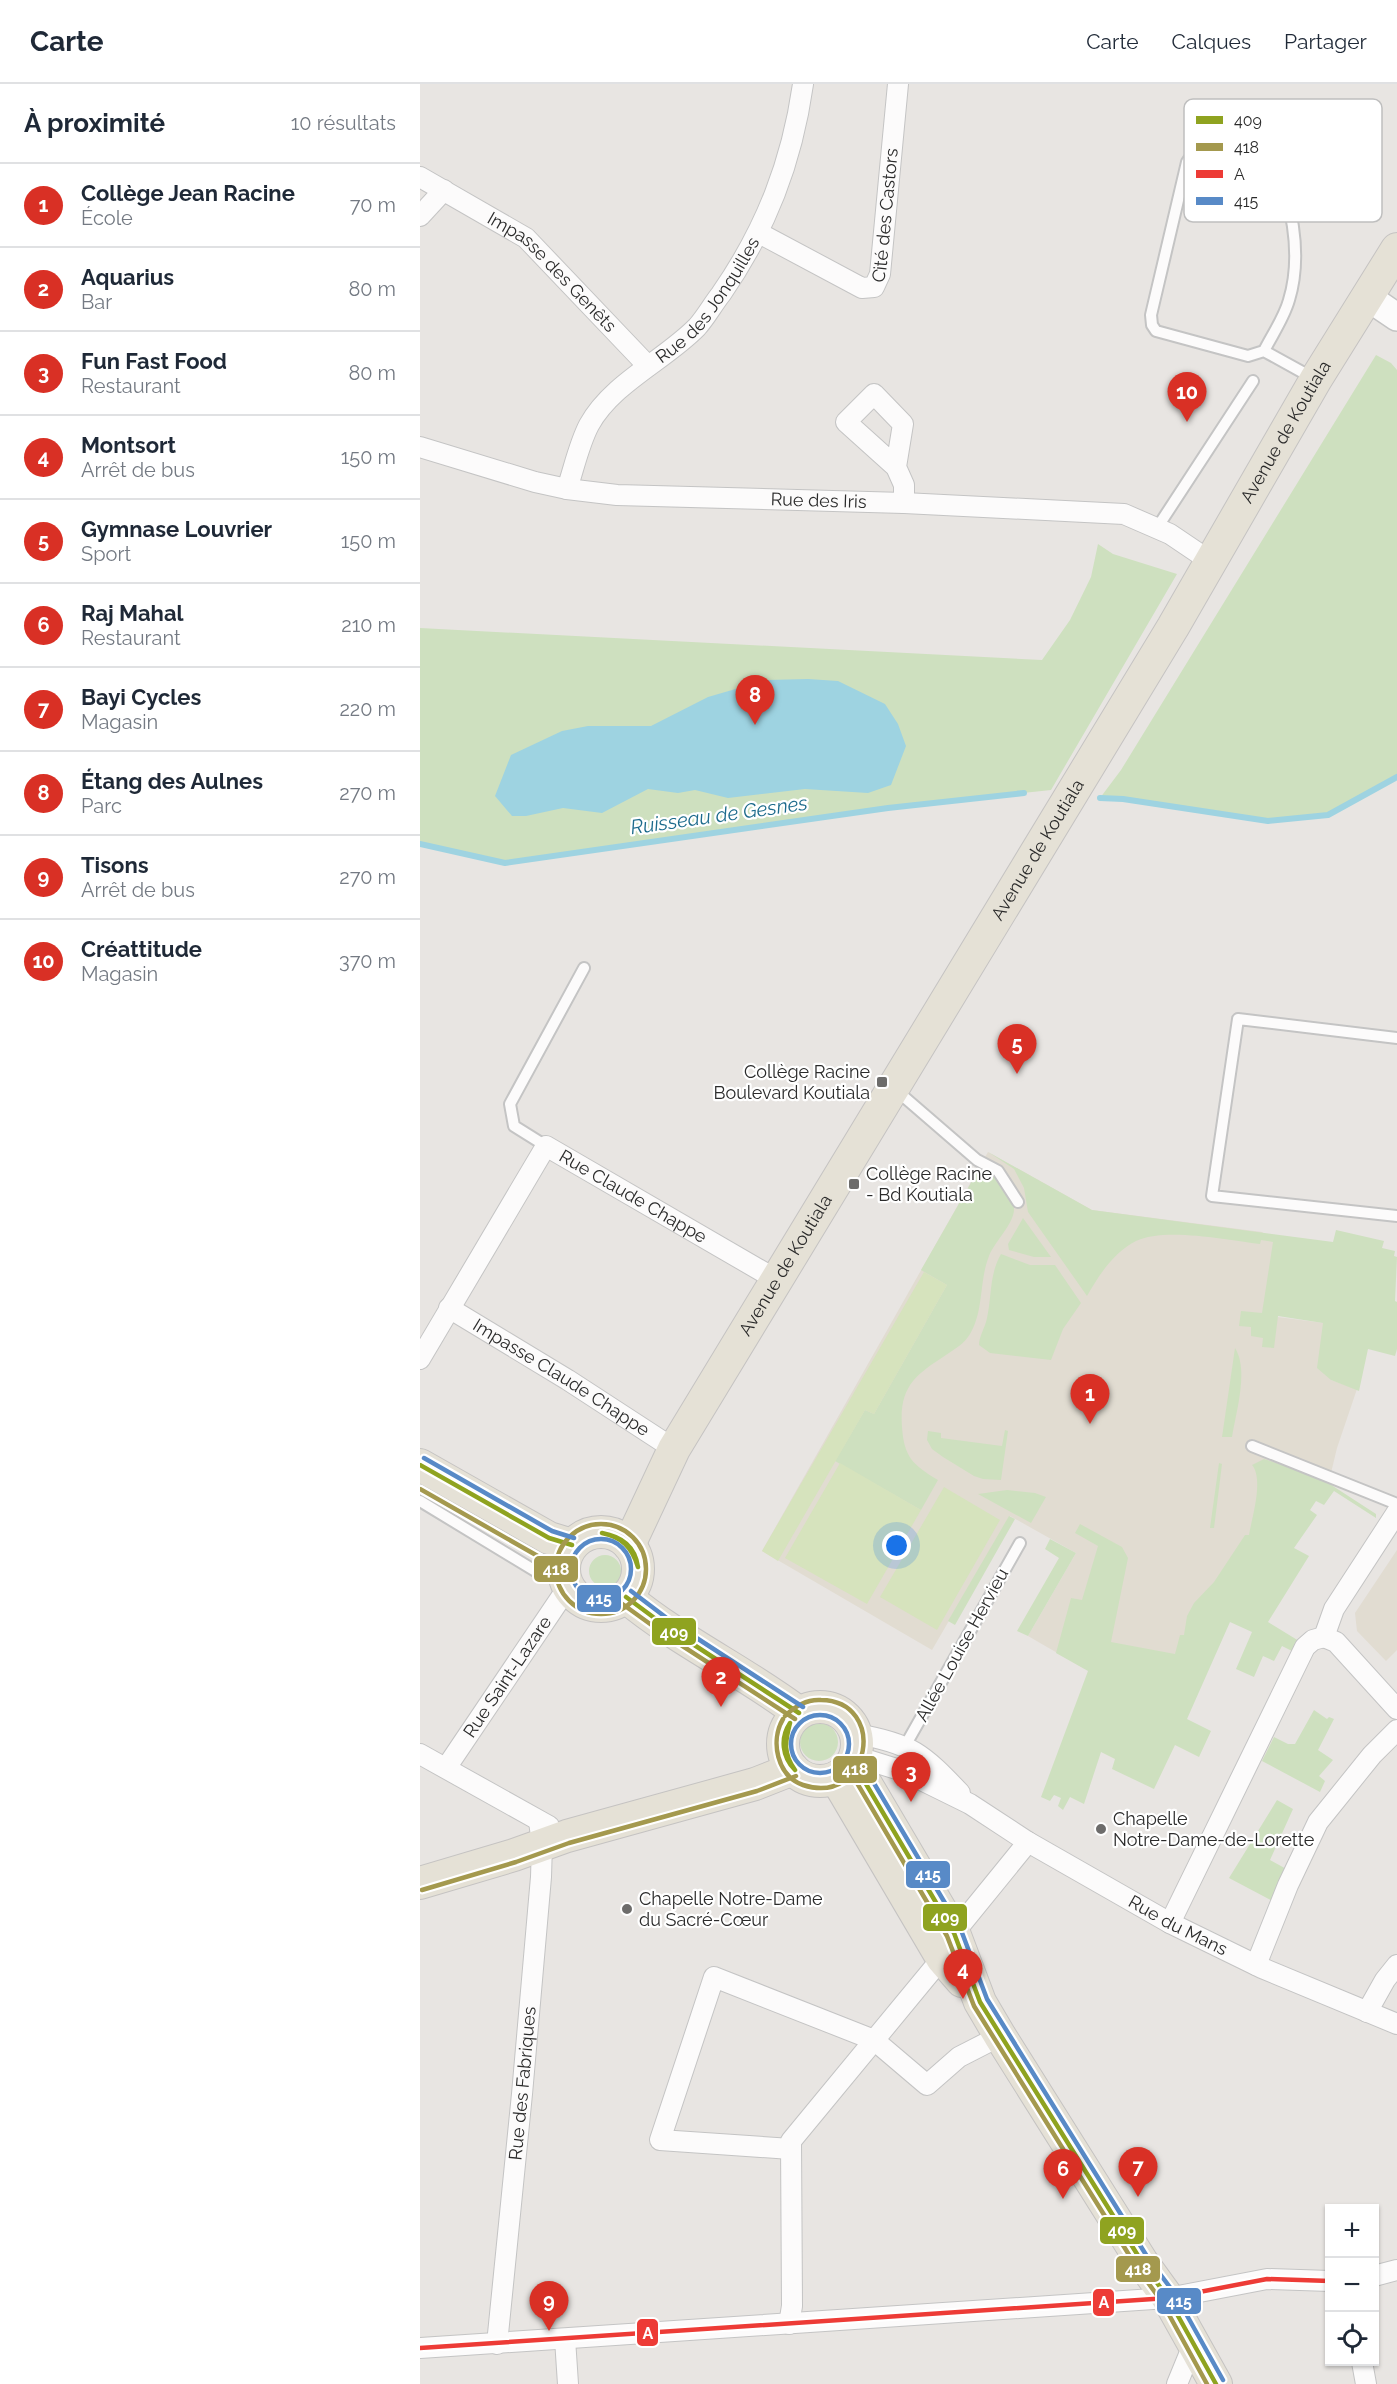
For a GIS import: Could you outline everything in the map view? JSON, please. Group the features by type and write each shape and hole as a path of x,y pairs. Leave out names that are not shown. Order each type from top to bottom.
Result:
{"main road":[{"name":"Avenue de Koutiala","path":"616,1538 674,1449 1173,627 1316,379 1397,249"},
{"path":"420,1465 549,1538 567,1568 574,1596 583,1603 605,1607 626,1597 636,1581 638,1562 616,1538 592,1533 581,1537 567,1568"},
{"path":"420,1480 547,1553 567,1568"},
{"path":"626,1597 652,1619 772,1692 799,1713"},
{"path":"850,1757 818,1781 809,1779 793,1769 786,1759 783,1747 784,1734 790,1722 799,1713 822,1706 844,1714 851,1723 850,1757 948,1946 1000,2036 1142,2262 1168,2298 1216,2384"},
{"path":"420,1883 514,1855 549,1834 755,1784 793,1769"}],"street":[{"name":"Rue des Jonquilles","path":"567,489 589,425 603,406 697,327 740,266 759,233 784,171 797,127 803,84"},
{"name":"Cité des Castors","path":"759,233 862,288 874,287 880,274 898,84"},
{"name":"Impasse des Genêts","path":"420,177 526,238 648,366"},
{"path":"420,216 444,190"},
{"path":"1366,296 1397,316"},
{"name":"Rue des Iris","path":"420,447 535,482 567,489 617,495 904,503 1124,514 1170,534 1210,561"},
{"path":"896,467 904,485 904,503"},
{"name":"Rue Claude Chappe","path":"420,1359 546,1146 777,1280"},
{"name":"Impasse Claude Chappe","path":"449,1308 568,1380 674,1449"},
{"path":"1324,1637 1334,1610 1397,1512"},
{"name":"Rue Saint-Lazare","path":"446,1768 567,1568"},
{"path":"1170,1923 1305,1647 1313,1640 1324,1637 1336,1642 1397,1709"},
{"path":"1256,1965 1288,1885 1318,1822 1372,1755 1397,1730"},
{"name":"Rue du Mans","path":"850,1757 888,1739 905,1746 930,1762 970,1804"},
{"path":"420,1754 446,1768 549,1834"},
{"name":"Rue du Mans","path":"850,1757 903,1771 970,1804 1028,1842 1170,1923 1256,1965 1397,2024"},
{"name":"Rue des Fabriques","path":"497,2344 549,1834"},
{"path":"789,2324 792,2306 791,2141 874,2040 1028,1842"},
{"path":"1367,2012 1385,1980 1397,1965"},
{"path":"791,2149 660,2140 714,1977 874,2040 927,2085 959,2057 1000,2036"},
{"path":"1379,2275 1397,2270"},
{"path":"420,2348 1168,2298 1267,2279 1325,2281"},
{"path":"565,2339 568,2384"},
{"path":"1177,2384 1193,2345"},
{"path":"1363,2366 1366,2384"}],"lane":[{"path":"1184,175 1151,315 1152,325 1156,331 1248,356 1264,351 1316,379"},
{"path":"1264,351 1288,303 1296,270 1292,222"},
{"path":"1157,528 1253,381"},
{"path":"546,1146 514,1126 510,1104 584,968"},
{"path":"1397,1038 1238,1019 1212,1196 1397,1216"},
{"path":"892,1087 977,1160 998,1171 1018,1202"},
{"path":"1252,1446 1397,1504"},
{"path":"420,1501 542,1575 567,1568"},
{"name":"Allée Louise Hervieu","path":"905,1746 1020,1543"}],"shaded area":[{"path":"988,1152 1092,1210 1262,1232 1273,1242 1278,1317 1324,1323 1331,1380 1357,1389 1337,1448 1330,1477 1334,1491 1318,1481 1253,1541 1175,1672 1085,1669 1028,1636 1076,1553 1010,1516 932,1650 762,1551"},
{"path":"1397,1550 1397,1650 1386,1661 1357,1631 1355,1613"}],"green space":[{"path":"1376,355 1391,363 1397,370 1397,777 1329,815 1269,821 1123,799 1100,798 1121,770"},
{"path":"1098,544 1113,554 1177,574 1051,790 888,808 505,863 420,844 420,628 1042,660 1070,620 1091,577"},
{"path":"988,1152 1092,1210 1333,1242 1336,1230 1384,1241 1382,1248 1395,1251 1394,1256 1397,1257 1395,1301 1397,1302 1397,1349 1395,1356 1368,1349 1359,1391 1331,1380 1317,1368 1323,1323 1278,1316 1274,1348 1262,1347 1263,1338 1251,1336 1251,1327 1239,1326 1241,1311 1262,1313 1273,1242 1261,1240 1260,1244 1179,1235 1148,1237 1136,1241 1121,1251 1102,1272 1087,1296 1028,1212 1024,1188 1014,1169"},
{"path":"980,1167 1006,1189 1013,1201 1013,1214 989,1256 980,1306 970,1334 959,1346 918,1376 906,1392 902,1413 905,1446 916,1465 938,1480 921,1510 835,1461 865,1410 874,1414 947,1285 921,1270"},
{"path":"1023,1218 1051,1257 1034,1257 1009,1250 1008,1244"},
{"path":"1001,1254 1030,1265 1055,1265 1081,1303 1063,1329 1051,1360 990,1353 979,1345 987,1318 994,1270"},
{"path":"924,1272 947,1285 874,1414 865,1410 778,1561 762,1551"},
{"path":"1235,1348 1241,1368 1240,1391 1232,1437 1222,1437"},
{"path":"1005,1430 1008,1431 1001,1480 974,1476 932,1449 927,1440 928,1431 941,1433 941,1438 1002,1446"},
{"path":"1264,1459 1319,1477 1376,1514 1376,1518 1334,1491 1324,1505 1316,1501 1310,1510 1317,1515 1294,1548 1309,1556 1268,1622 1299,1641 1292,1651 1282,1646 1274,1661 1263,1656 1254,1677 1236,1669 1252,1632 1230,1622 1187,1719 1211,1731 1199,1757 1175,1745 1154,1789 1112,1769 1115,1759 1101,1752 1084,1804 1070,1797 1063,1810 1058,1806 1061,1798 1054,1795 1050,1801 1041,1797 1088,1671 1056,1653 1071,1598 1082,1600 1098,1546 1075,1533 1080,1524 1122,1547 1128,1558 1111,1642 1175,1654 1180,1635 1184,1635 1187,1616 1194,1603 1214,1582 1245,1535 1249,1535 1257,1489 1257,1479 1252,1465"},
{"path":"840,1463 921,1510 867,1604 785,1558"},
{"path":"1219,1463 1222,1464 1214,1528 1210,1528"},
{"path":"944,1487 1000,1520 937,1630 880,1597"},
{"path":"1007,1490 1035,1493 1046,1497 1031,1523 978,1494"},
{"path":"1009,1516 1015,1519 955,1625 948,1621"},
{"path":"1050,1539 1076,1553 1028,1636 1017,1631 1059,1558 1045,1549"},
{"path":"605,1555 616,1560 621,1571 616,1582 605,1587 594,1582 589,1571 594,1560"},
{"path":"1314,1710 1327,1719 1329,1717 1334,1719 1318,1750 1333,1760 1319,1776 1325,1781 1320,1792 1262,1761 1274,1737 1288,1744 1295,1744"},
{"path":"819,1723 832,1729 838,1742 832,1755 819,1761 806,1755 800,1742 806,1729"},
{"path":"1277,1800 1293,1809 1270,1860 1290,1871 1276,1903 1229,1878"}],"water":[{"path":"767,680 838,681 885,704 898,724 906,746 891,785 868,793 805,789 728,798 695,790 678,793 648,789 602,813 563,808 526,816 512,816 495,796 511,755 562,731 588,726 651,726 708,697"}],"waterway":[{"name":"Ruisseau de Gesnes","path":"1100,798 1123,799 1268,821 1328,815 1397,777"},
{"name":"Ruisseau de Gesnes","path":"420,844 505,863 888,808 1024,793"}],"transit line":[{"name":"415","path":"424,1458 552,1531 574,1538"},
{"name":"409","path":"420,1465 549,1538 572,1545"},
{"name":"418","path":"420,1489 543,1559 558,1572"},
{"name":"418","path":"601,1524 618,1528 633,1537 642,1552 646,1569 642,1586 633,1601 618,1610 601,1614 584,1610 569,1601 560,1586 556,1569 560,1552 569,1537 584,1528 601,1524"},
{"name":"409","path":"602,1533 621,1540 633,1554 638,1567"},
{"name":"409","path":"602,1533 616,1537 631,1548 638,1567"},
{"name":"415","path":"601,1539 618,1544 626,1552 631,1569 626,1586 618,1594 601,1599 584,1594 576,1586 571,1569 576,1552 584,1544 601,1539"},
{"name":"415","path":"631,1591 672,1622 803,1707"},
{"name":"409","path":"626,1597 668,1628 799,1713"},
{"name":"418","path":"621,1603 664,1634 795,1719"},
{"name":"418","path":"783,1719 777,1737 778,1757 787,1774 794,1780 803,1785 826,1788 844,1781 856,1768 863,1751 863,1733 856,1717 842,1705 821,1700 811,1701 797,1706 785,1716"},
{"name":"415","path":"814,1715 826,1715 841,1723 849,1738 849,1744 849,1750 841,1765 826,1773 814,1773 799,1765 791,1750 791,1738 799,1723 814,1715"},
{"name":"409","path":"790,1723 786,1747 788,1758 795,1770"},
{"name":"409","path":"790,1723 785,1735 784,1747 787,1759 795,1770"},
{"name":"415","path":"859,1758 961,1930 987,1999 1148,2258 1175,2294 1223,2380"},
{"name":"409","path":"853,1762 954,1933 980,2002 1142,2262 1168,2298 1216,2384"},
{"name":"418","path":"847,1766 947,1936 974,2006 1136,2266 1162,2302 1207,2384"},
{"name":"418","path":"422,1890 516,1862 569,1843 757,1791 796,1776"},
{"name":"A","path":"420,2348 1168,2298 1267,2279 1325,2281"}],"place":[{"name":"Créattitude","path":"1187,422"},
{"name":"Étang des Aulnes","path":"755,725"},
{"name":"Gymnase Louvrier","path":"1017,1074"},
{"name":"Collège Racine Boulevard Koutiala","path":"882,1082"},
{"name":"Collège Racine - Bd Koutiala","path":"854,1184"},
{"name":"Collège Jean Racine","path":"1090,1424"},
{"name":"Aquarius","path":"721,1707"},
{"name":"Fun Fast Food","path":"911,1802"},
{"name":"Chapelle Notre-Dame-de-Lorette","path":"1101,1829"},
{"name":"Chapelle Notre-Dame du Sacré-Cœur","path":"627,1909"},
{"name":"Montsort","path":"963,1999"},
{"name":"Bayi Cycles","path":"1138,2197"},
{"name":"Raj Mahal","path":"1063,2199"},
{"name":"Tisons","path":"549,2331"}]}
